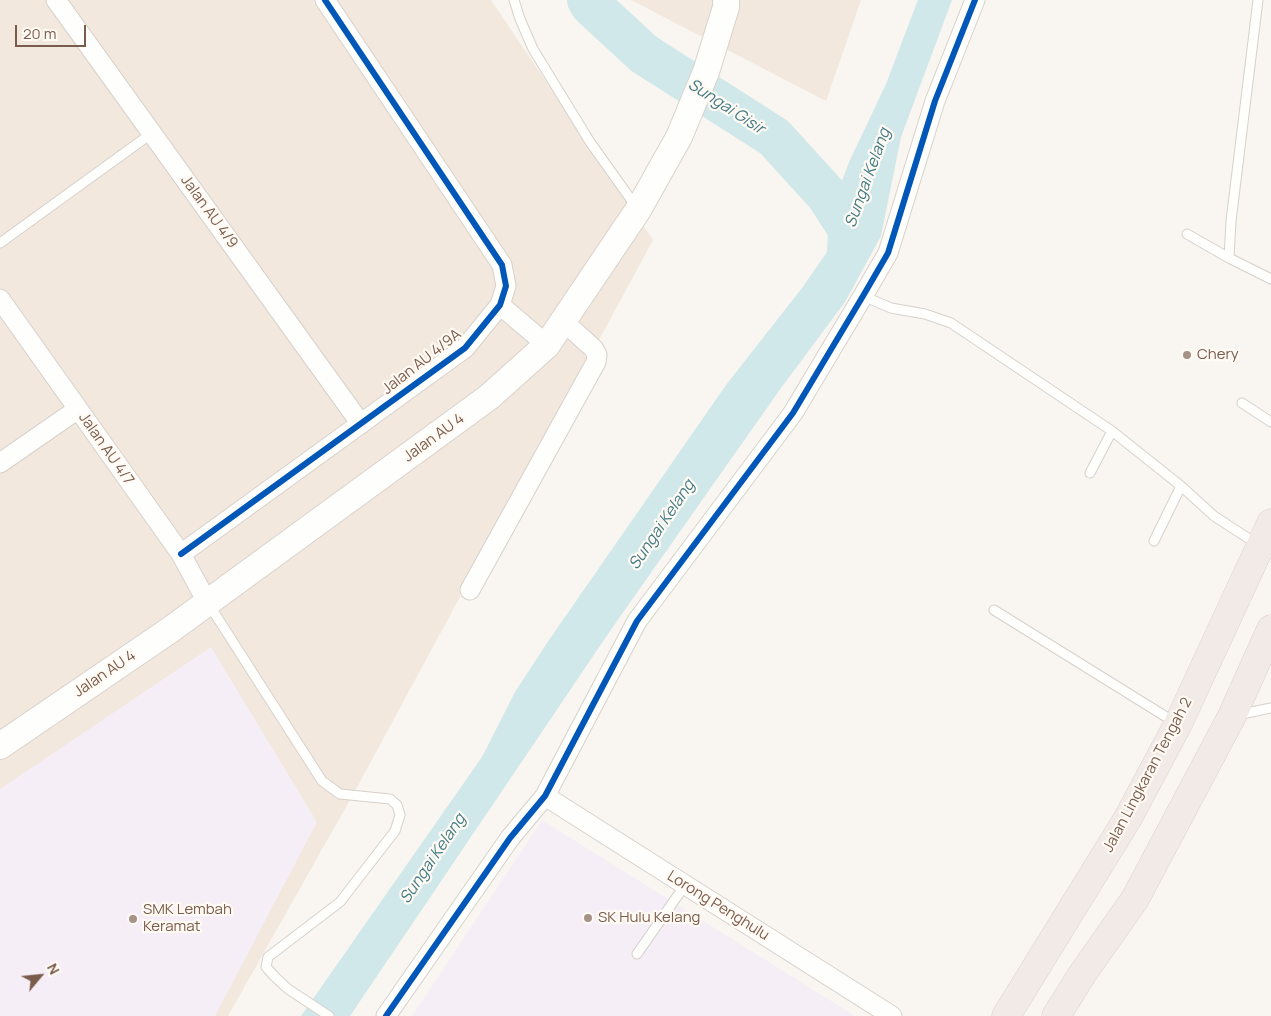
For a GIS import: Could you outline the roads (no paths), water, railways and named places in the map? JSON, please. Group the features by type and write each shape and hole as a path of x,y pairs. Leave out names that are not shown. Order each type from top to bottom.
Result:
{"highway":[{"name":"Jalan Lingkaran Tengah 2","path":"1006,1016 1128,818 1178,724 1265,535"},
{"path":"1056,1016 1083,973 1135,899 1232,716 1271,629"}],"main road":[{"name":"Jalan AU 4","path":"0,746 170,630 490,397 547,345 638,210 679,137 706,72 726,3"}],"street":[{"name":"Jalan AU 4/9","path":"56,0 361,424"},
{"name":"Jalan AU 4/9A","path":"181,554 465,348 500,306 506,286 502,265 325,0"},
{"path":"386,1016 510,838 545,796 637,621 793,413 888,253 935,101 975,0"},
{"name":"Jalan AU 4/7","path":"0,299 181,554 207,602"},
{"path":"500,306 547,345"},
{"path":"470,590 596,362 597,355 594,349 563,321"},
{"path":"0,463 78,409"},
{"name":"Lorong Penghulu","path":"545,796 892,1016"}],"lane":[{"path":"514,0 533,49 590,142 638,210"},
{"path":"1229,258 1231,221 1258,0"},
{"path":"0,242 152,133"},
{"path":"1187,234 1271,279"},
{"path":"863,296 891,308 925,314 950,323 1112,431 1214,516 1265,535"},
{"path":"1242,403 1271,422"},
{"path":"1090,473 1112,431"},
{"path":"1154,541 1180,486"},
{"path":"207,602 322,780 340,794 390,799 397,805 400,815 395,832 340,902 268,957 266,967 288,989 329,1016"},
{"path":"994,610 1178,724"},
{"path":"1232,716 1271,708"},
{"path":"637,954 685,884"}],"water":[{"name":"Sungai Kelang","path":"918,0 952,0 901,137 881,236 845,302 781,388 610,631 350,1016 301,1016 482,757 515,692 549,640 726,385 802,288 827,252 829,214 850,160 886,84"}],"waterway":[{"name":"Sungai Gisir","path":"588,0 591,5 644,54 774,137 826,194 849,229"}],"place":[{"name":"Chery","path":"1187,355"},
{"name":"SK Hulu Kelang","path":"588,918"},
{"name":"SMK Lembah Keramat","path":"133,919"}]}
